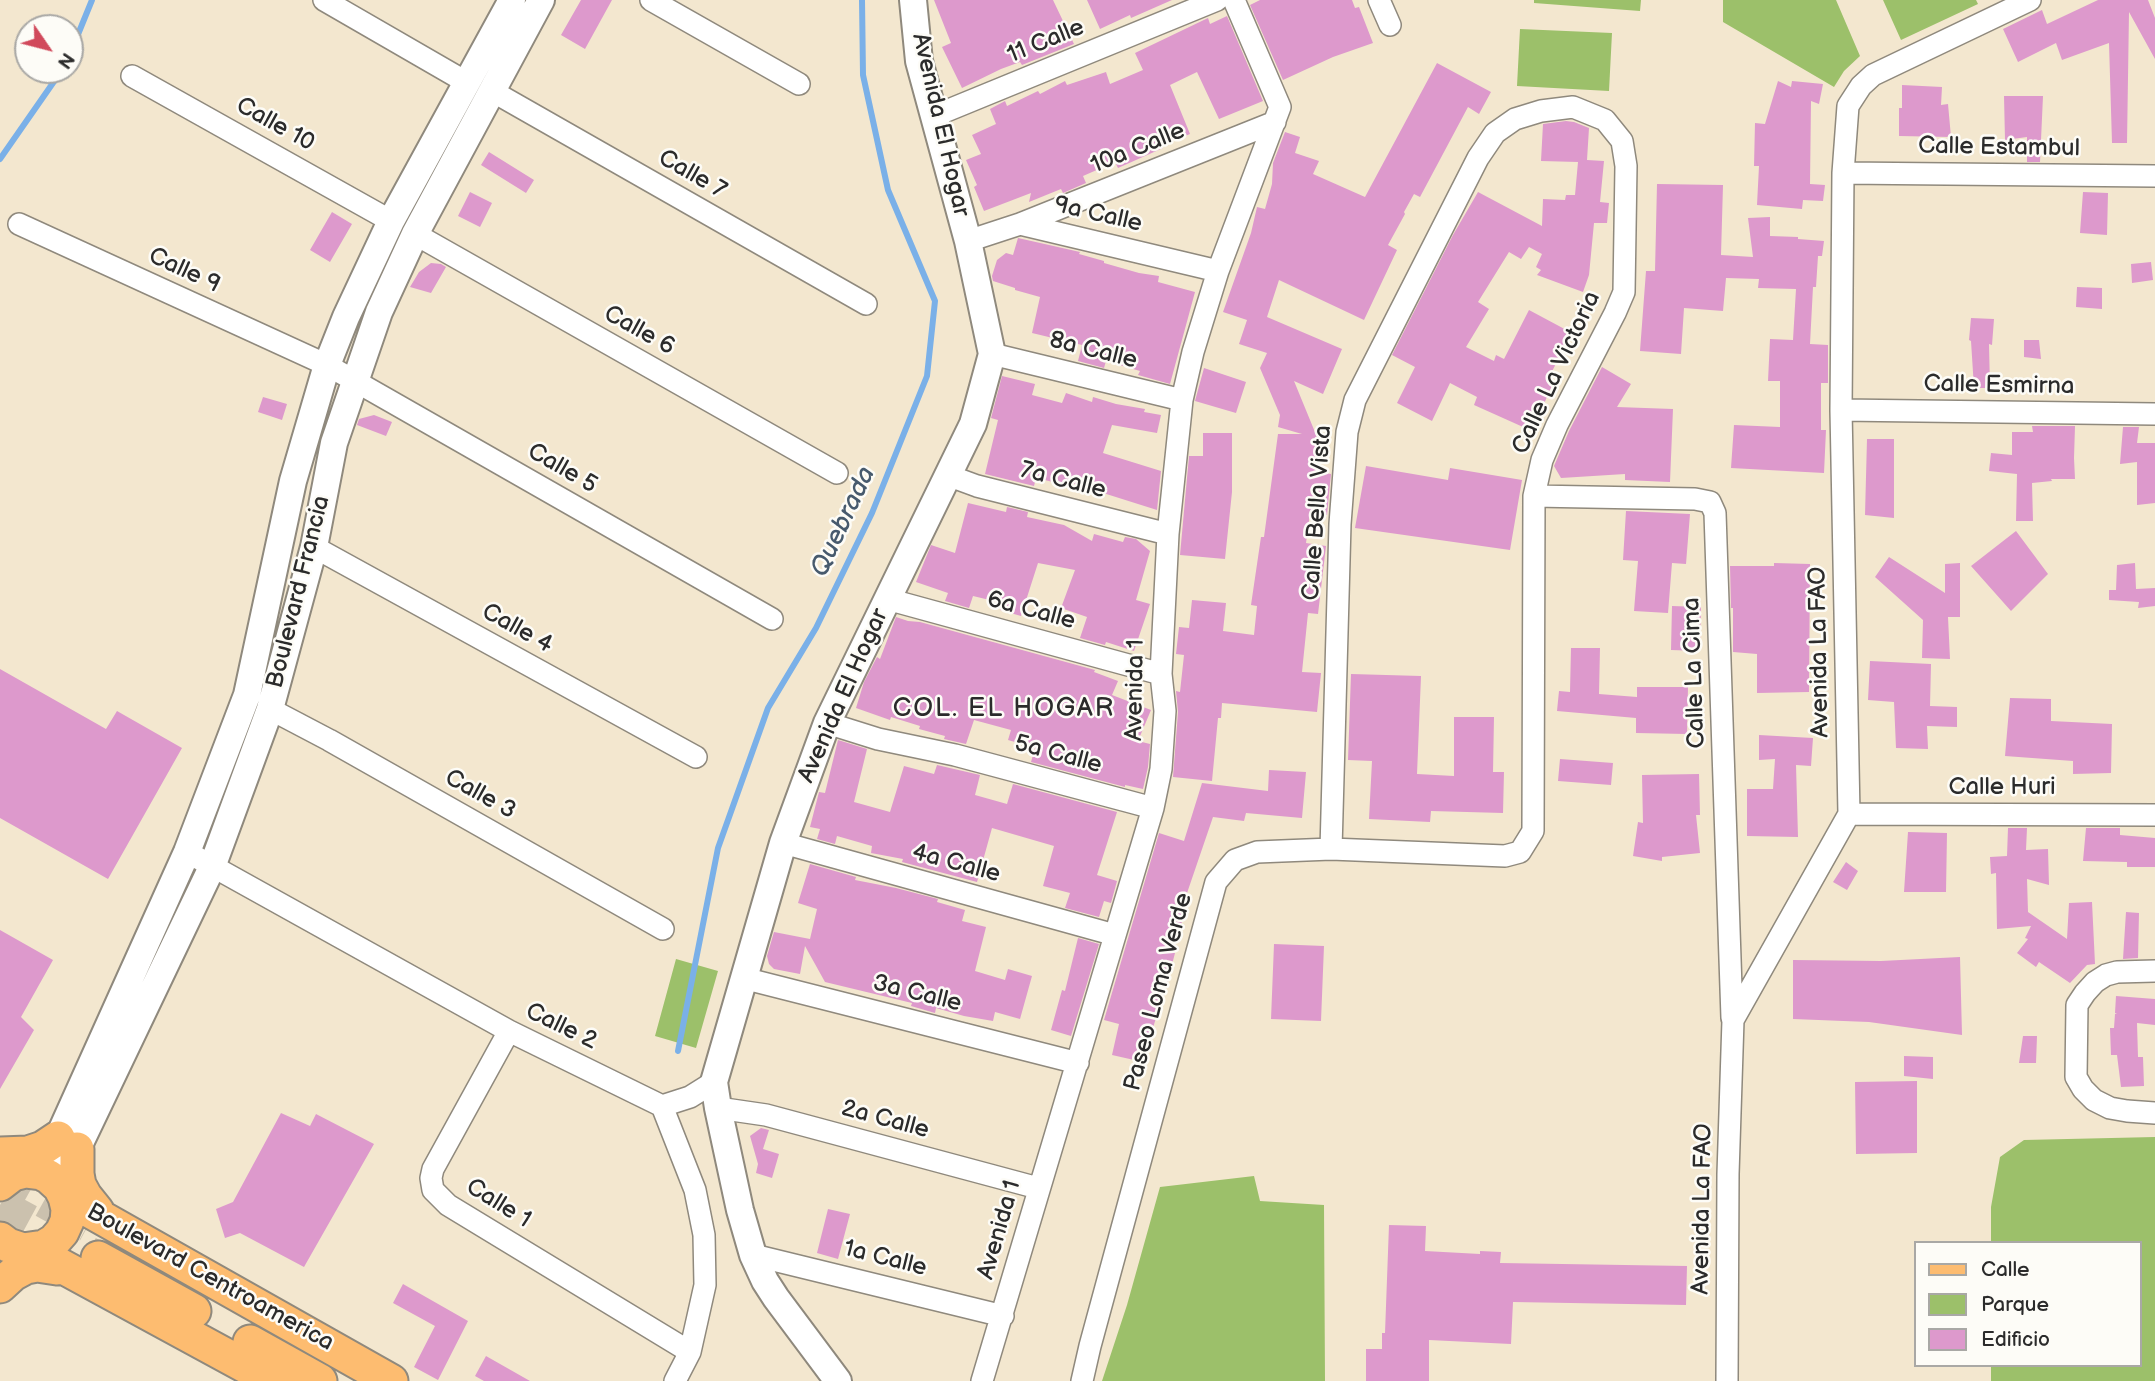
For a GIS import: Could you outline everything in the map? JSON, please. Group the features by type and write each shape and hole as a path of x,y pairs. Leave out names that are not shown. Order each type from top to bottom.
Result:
{"main road":[{"path":"0,1286 26,1267 43,1266 95,1246 85,1196 79,1185 68,1144 28,1153 27,1175 68,1209 62,1232 44,1247 18,1246"},
{"name":"Boulevard Centroamerica","path":"27,1175 95,1246 273,1381"},
{"name":"Boulevard Centroamerica","path":"18,1246 95,1246 391,1381"},
{"name":"Boulevard Centroamerica","path":"95,1246 320,1381"},
{"name":"Boulevard Centroamerica","path":"95,1246 368,1381"}],"street":[{"path":"324,0 466,82"},
{"name":"Boulevard Francia","path":"68,1144 187,852 247,695 293,481 327,365 346,317 391,221 512,0"},
{"name":"Boulevard Francia","path":"27,1175 68,1144 212,867 270,709 314,547 334,443 379,312 415,234 541,0"},
{"path":"651,0 799,84"},
{"name":"Avenida El Hogar","path":"838,1381 776,1298 753,1255 740,1210 716,1095 743,978 783,843 827,723 973,424 992,354 968,242 919,61 913,0"},
{"name":"11 Calle","path":"933,116 1217,0"},
{"name":"Avenida 1","path":"982,1381 1153,808 1161,769 1165,711 1161,674 1168,534 1182,400 1193,352 1218,271 1280,107 1234,0"},
{"path":"1379,0 1390,25"},
{"name":"Avenida La FAO","path":"1727,1381 1732,1020 1849,814 1841,410 1843,173 1849,106 1861,86 1873,75 2030,0"},
{"name":"Calle 10","path":"132,76 391,221"},
{"name":"Calle 7","path":"492,91 866,304"},
{"name":"Calle La Victoria","path":"1520,852 1533,831 1534,496 1542,460 1557,425 1624,292 1626,166 1622,141 1605,120 1573,107"},
{"name":"Calle Bella Vista","path":"1331,849 1340,523 1347,432 1355,400 1478,158 1495,133 1515,119 1541,111 1573,107"},
{"name":"10a Calle","path":"1020,224 1275,122"},
{"name":"Calle Estambul","path":"1843,173 2155,176"},
{"name":"Calle 9","path":"19,224 327,365"},
{"name":"9a Calle","path":"968,242 1020,224 1218,271"},
{"name":"Calle 6","path":"415,234 837,473"},
{"name":"8a Calle","path":"992,354 1182,400"},
{"name":"Calle 5","path":"327,365 772,619"},
{"name":"Calle Esmirna","path":"1841,410 2155,414"},
{"name":"7a Calle","path":"947,475 977,486 1168,534"},
{"name":"Calle La Cima","path":"1534,496 1695,499 1710,502 1715,513 1732,1020"},
{"name":"Calle 4","path":"314,547 696,758"},
{"name":"6a Calle","path":"887,599 1161,674"},
{"name":"Calle 3","path":"270,709 663,929"},
{"name":"5a Calle","path":"827,723 878,739 955,755 1153,808"},
{"name":"Calle Huri","path":"1849,814 2155,815"},
{"name":"4a Calle","path":"783,843 1115,935"},
{"name":"Paseo Loma Verde","path":"1082,1381 1216,882 1235,860 1257,852 1331,849 1505,856 1520,852"},
{"name":"Calle 2","path":"187,852 509,1031 662,1106"},
{"path":"2155,971 2106,975 2085,993 2077,1005 2076,1077 2082,1089 2094,1100 2110,1108 2155,1113"},
{"name":"3a Calle","path":"743,978 1078,1063"},
{"name":"Calle 1","path":"509,1031 433,1169 433,1190 448,1205 690,1352"},
{"path":"676,1381 690,1352 705,1285 704,1235 695,1190 662,1106 690,1097 716,1095"},
{"name":"2a Calle","path":"716,1095 766,1115 1038,1188"},
{"path":"0,1276 18,1246"},
{"name":"1a Calle","path":"753,1255 1003,1315"}],"green space":[{"path":"1534,0 1641,0 1640,11 1534,3"},
{"path":"1723,0 1836,0 1860,56 1844,71 1834,87 1723,22"},
{"path":"1883,0 1976,0 1978,4 1901,40"},
{"path":"1520,29 1612,33 1609,91 1517,86"},
{"path":"676,959 718,971 696,1048 655,1036"},
{"path":"2155,1137 2155,1381 1991,1381 1991,1367 2141,1367 2141,1241 1991,1241 1991,1207 2000,1157 2024,1140"},
{"path":"1254,1176 1260,1201 1324,1205 1325,1381 1102,1381 1127,1305 1160,1187"}],"building":[{"path":"581,0 612,0 585,49 561,35"},
{"path":"934,0 1053,0 1074,44 1022,65 1020,62 1001,69 962,88 942,47 951,43"},
{"path":"1087,0 1172,0 1100,29"},
{"path":"1260,0 1352,0 1355,8 1359,7 1373,43 1333,57 1283,80 1250,5"},
{"path":"2098,0 2148,0 2155,18 2155,59 2129,12 2127,143 2112,143 2109,43 2062,60 2056,43 2018,62 2003,29 2042,10 2047,24"},
{"path":"1227,16 1263,101 1219,119 1197,72 1170,85 1190,134 1118,168 1115,162 1083,176 1086,183 1063,193 1061,189 1029,202 1031,193 984,211 966,160 981,154 972,135 996,124 990,109 1005,101 1007,106 1038,91 1040,94 1065,81 1067,85 1106,72 1110,84 1143,70 1135,53 1208,18 1210,24"},
{"path":"1437,63 1491,92 1479,114 1468,107 1420,197 1414,194 1388,245 1397,250 1364,320 1279,280 1267,317 1342,349 1323,394 1294,381 1317,437 1323,438 1318,472 1331,474 1327,515 1310,513 1306,543 1326,546 1318,614 1308,613 1302,672 1321,673 1317,712 1222,703 1212,781 1173,777 1178,712 1176,691 1180,692 1184,655 1176,654 1179,627 1189,628 1192,600 1226,603 1223,631 1254,635 1257,606 1251,605 1261,537 1264,537 1278,434 1302,434 1278,427 1280,415 1260,368 1267,353 1239,344 1247,320 1223,312 1251,233 1257,207 1265,209 1272,184 1273,163 1285,132 1300,137 1295,153 1319,161 1313,174 1365,197"},
{"path":"1778,81 1791,87 1792,81 1823,84 1819,104 1811,101 1810,184 1825,185 1823,201 1803,200 1802,209 1757,205 1759,166 1754,166 1755,123 1765,124"},
{"path":"1902,85 1942,87 1941,105 1948,104 1951,137 1899,136"},
{"path":"2004,96 2043,96 2040,162 2027,162 2027,137 2005,140"},
{"path":"1566,121 1589,128 1587,160 1604,161 1600,202 1609,203 1607,223 1594,223 1589,275 1583,292 1537,275 1541,270 1536,267 1542,254 1529,247 1521,259 1509,252 1478,302 1489,309 1466,347 1494,361 1496,355 1504,359 1529,310 1572,333 1548,379 1554,381 1532,431 1474,405 1477,397 1450,383 1432,421 1397,403 1415,367 1392,355 1478,192 1542,226 1543,199 1565,200 1566,195 1575,195 1578,162 1541,161 1543,124"},
{"path":"489,152 534,180 526,193 481,165"},
{"path":"1657,184 1723,185 1721,255 1753,257 1748,218 1770,217 1770,236 1824,241 1822,256 1818,256 1816,287 1813,287 1810,344 1828,345 1828,383 1821,383 1821,430 1826,430 1824,473 1731,468 1734,425 1780,427 1780,381 1768,381 1770,339 1793,340 1796,289 1758,288 1759,279 1726,278 1723,311 1684,308 1681,354 1640,351 1646,271 1655,271"},
{"path":"470,192 492,203 480,227 458,216"},
{"path":"2083,192 2108,193 2107,235 2080,233"},
{"path":"332,212 352,224 330,262 310,250"},
{"path":"1018,238 1080,252 1079,254 1104,263 1159,276 1158,282 1195,292 1170,384 1138,375 1140,371 1106,361 1104,368 1078,361 1082,345 1032,333 1040,297 993,281 992,276 997,260 1006,253 1013,255"},
{"path":"2151,262 2153,280 2132,283 2131,264"},
{"path":"431,263 446,267 431,293 410,287 419,272"},
{"path":"2077,287 2102,288 2102,309 2076,307"},
{"path":"1971,318 1994,319 1992,345 1989,344 1990,388 1974,388 1969,340"},
{"path":"2024,340 2039,340 2041,359 2024,357"},
{"path":"1602,367 1631,384 1617,407 1673,409 1670,482 1625,480 1625,474 1561,478 1554,466"},
{"path":"1204,368 1246,382 1236,413 1195,401"},
{"path":"1002,376 1035,384 1032,395 1062,403 1066,393 1092,402 1093,397 1161,415 1157,433 1112,425 1103,453 1161,471 1157,510 1062,480 1070,486 1036,478 1034,486 985,474 998,420 991,418"},
{"path":"263,397 287,404 282,420 258,412"},
{"path":"374,415 392,422 386,436 357,425 359,419"},
{"path":"2032,426 2075,426 2075,479 2051,479 2052,481 2032,483 2033,521 2016,521 2017,474 1989,471 1991,453 2012,455 2012,432 2033,432"},
{"path":"2123,427 2139,427 2137,443 2155,443 2155,503 2137,505 2137,462 2120,464"},
{"path":"1203,433 1232,433 1232,492 1225,559 1180,555 1189,456 1203,456"},
{"path":"1867,439 1894,439 1894,518 1865,515"},
{"path":"1366,466 1448,480 1450,468 1522,480 1510,550 1355,528"},
{"path":"968,503 1006,512 1007,507 1028,512 1027,517 1064,525 1092,541 1094,534 1123,542 1125,537 1136,539 1150,551 1136,600 1150,604 1134,651 1106,642 1105,645 1080,638 1087,617 1061,608 1075,570 1038,563 1021,616 1000,610 1002,603 973,596 969,608 945,601 948,593 916,582 931,545 955,553"},
{"path":"1626,511 1690,514 1686,564 1672,563 1668,613 1634,611 1638,561 1623,560"},
{"path":"2016,531 2048,574 2011,611 1971,566"},
{"path":"1889,557 1945,593 1945,564 1960,563 1960,617 1948,617 1950,659 1922,658 1923,620 1875,577"},
{"path":"1774,563 1810,564 1809,692 1757,693 1757,654 1733,652 1730,566 1774,566"},
{"path":"2135,563 2136,589 2155,588 2155,606 2138,608 2139,602 2109,600 2109,590 2116,590 2117,565"},
{"path":"1672,606 1701,607 1700,651 1671,650"},
{"path":"896,617 1095,670 1094,672 1118,681 1112,695 1151,710 1138,741 1150,744 1143,789 1125,787 1031,762 1035,748 1008,740 1011,730 974,720 966,744 944,739 945,736 919,729 920,726 891,717 890,720 856,708 864,682 877,657 880,659"},
{"path":"1571,648 1600,648 1599,694 1637,697 1637,687 1688,687 1687,734 1636,733 1636,718 1557,711 1559,691 1570,692"},
{"path":"1870,661 1931,664 1930,706 1957,707 1957,727 1927,726 1928,749 1896,748 1894,702 1868,700"},
{"path":"0,669 106,729 117,711 182,748 108,879 0,818"},
{"path":"1351,674 1421,676 1417,774 1454,776 1454,717 1494,717 1493,772 1504,772 1503,813 1431,811 1430,822 1369,819 1372,761 1348,760"},
{"path":"2010,698 2051,699 2051,721 2112,724 2111,773 2073,774 2073,761 2005,756"},
{"path":"1759,735 1813,738 1811,766 1796,765 1798,837 1747,836 1747,789 1773,789 1775,759 1759,760"},
{"path":"838,740 867,749 854,802 890,812 904,766 934,774 937,765 980,775 975,795 1007,804 1013,784 1117,812 1097,875 1117,881 1111,903 1104,901 1099,917 1065,908 1070,893 1043,886 1054,846 992,828 977,882 902,862 903,859 871,853 872,846 837,836 835,844 817,839 820,829 810,827 819,792 825,793"},
{"path":"1560,759 1613,763 1611,785 1558,781"},
{"path":"1269,770 1306,772 1302,818 1246,813 1244,821 1213,817 1186,896 1190,897 1172,952 1175,953 1160,1011 1143,1062 1112,1055 1119,1024 1104,1020 1159,833 1184,841 1202,783 1268,791"},
{"path":"1699,774 1700,815 1696,815 1700,853 1662,857 1662,861 1633,856 1638,822 1643,823 1642,775"},
{"path":"2008,828 2027,828 2026,850 2048,849 2049,885 2027,879 2028,912 2067,939 2069,903 2092,902 2095,964 2087,965 2070,983 2039,962 2036,967 2017,953 2028,939 2025,938 2031,926 1997,929 1996,873 1991,874 1990,857 2007,856"},
{"path":"2086,828 2120,828 2120,835 2155,838 2155,867 2127,867 2127,862 2083,861"},
{"path":"1908,832 1947,833 1946,892 1904,892"},
{"path":"1846,862 1858,871 1847,890 1833,882"},
{"path":"810,864 856,877 855,880 938,899 937,902 965,910 962,921 986,927 975,971 1005,980 1008,969 1032,976 1020,1019 995,1012 993,1021 936,1008 935,1013 911,1006 912,1003 825,982 805,946 800,974 774,969 767,956 774,932 810,939 817,909 798,903"},
{"path":"2126,912 2139,913 2138,958 2123,959"},
{"path":"0,930 53,960 21,1017 34,1030 0,1089"},
{"path":"1078,938 1099,944 1071,1036 1051,1030 1062,990 1065,991"},
{"path":"1274,944 1324,946 1321,1021 1271,1019"},
{"path":"1960,957 1962,1035 1869,1022 1793,1019 1793,960 1881,961"},
{"path":"2116,996 2155,999 2155,1025 2137,1023 2138,1057 2143,1057 2144,1086 2121,1087 2117,1055 2111,1055 2110,1028 2114,1028 2117,1014"},
{"path":"2023,1036 2037,1036 2036,1063 2019,1063"},
{"path":"1904,1056 1933,1057 1933,1079 1904,1076"},
{"path":"1917,1081 1917,1153 1856,1154 1855,1082"},
{"path":"281,1113 310,1126 316,1114 374,1144 304,1267 240,1233 225,1238 216,1209 233,1202"},
{"path":"761,1128 769,1130 763,1149 779,1154 772,1178 756,1173 758,1164 750,1136"},
{"path":"828,1209 850,1214 838,1259 817,1253"},
{"path":"1389,1225 1426,1226 1425,1251 1480,1254 1480,1251 1501,1252 1500,1263 1687,1266 1686,1305 1513,1302 1511,1344 1429,1340 1429,1381 1366,1381 1366,1349 1382,1349 1382,1333 1385,1333"},
{"path":"403,1284 468,1321 438,1380 414,1367 435,1326 393,1303"},
{"path":"486,1356 530,1381 484,1381 475,1376"}],"waterway":[{"path":"84,20 92,0"},
{"name":"Quebrada","path":"678,1051 718,848 768,708 816,628 872,513 927,376 935,301 888,190 863,75 862,0"},
{"path":"0,159 52,84"}],"tunnel":[{"path":"0,1177 88,1226"},
{"path":"0,1205 98,1258"}],"district":[{"name":"COL. EL HOGAR","path":"1004,709"}]}
